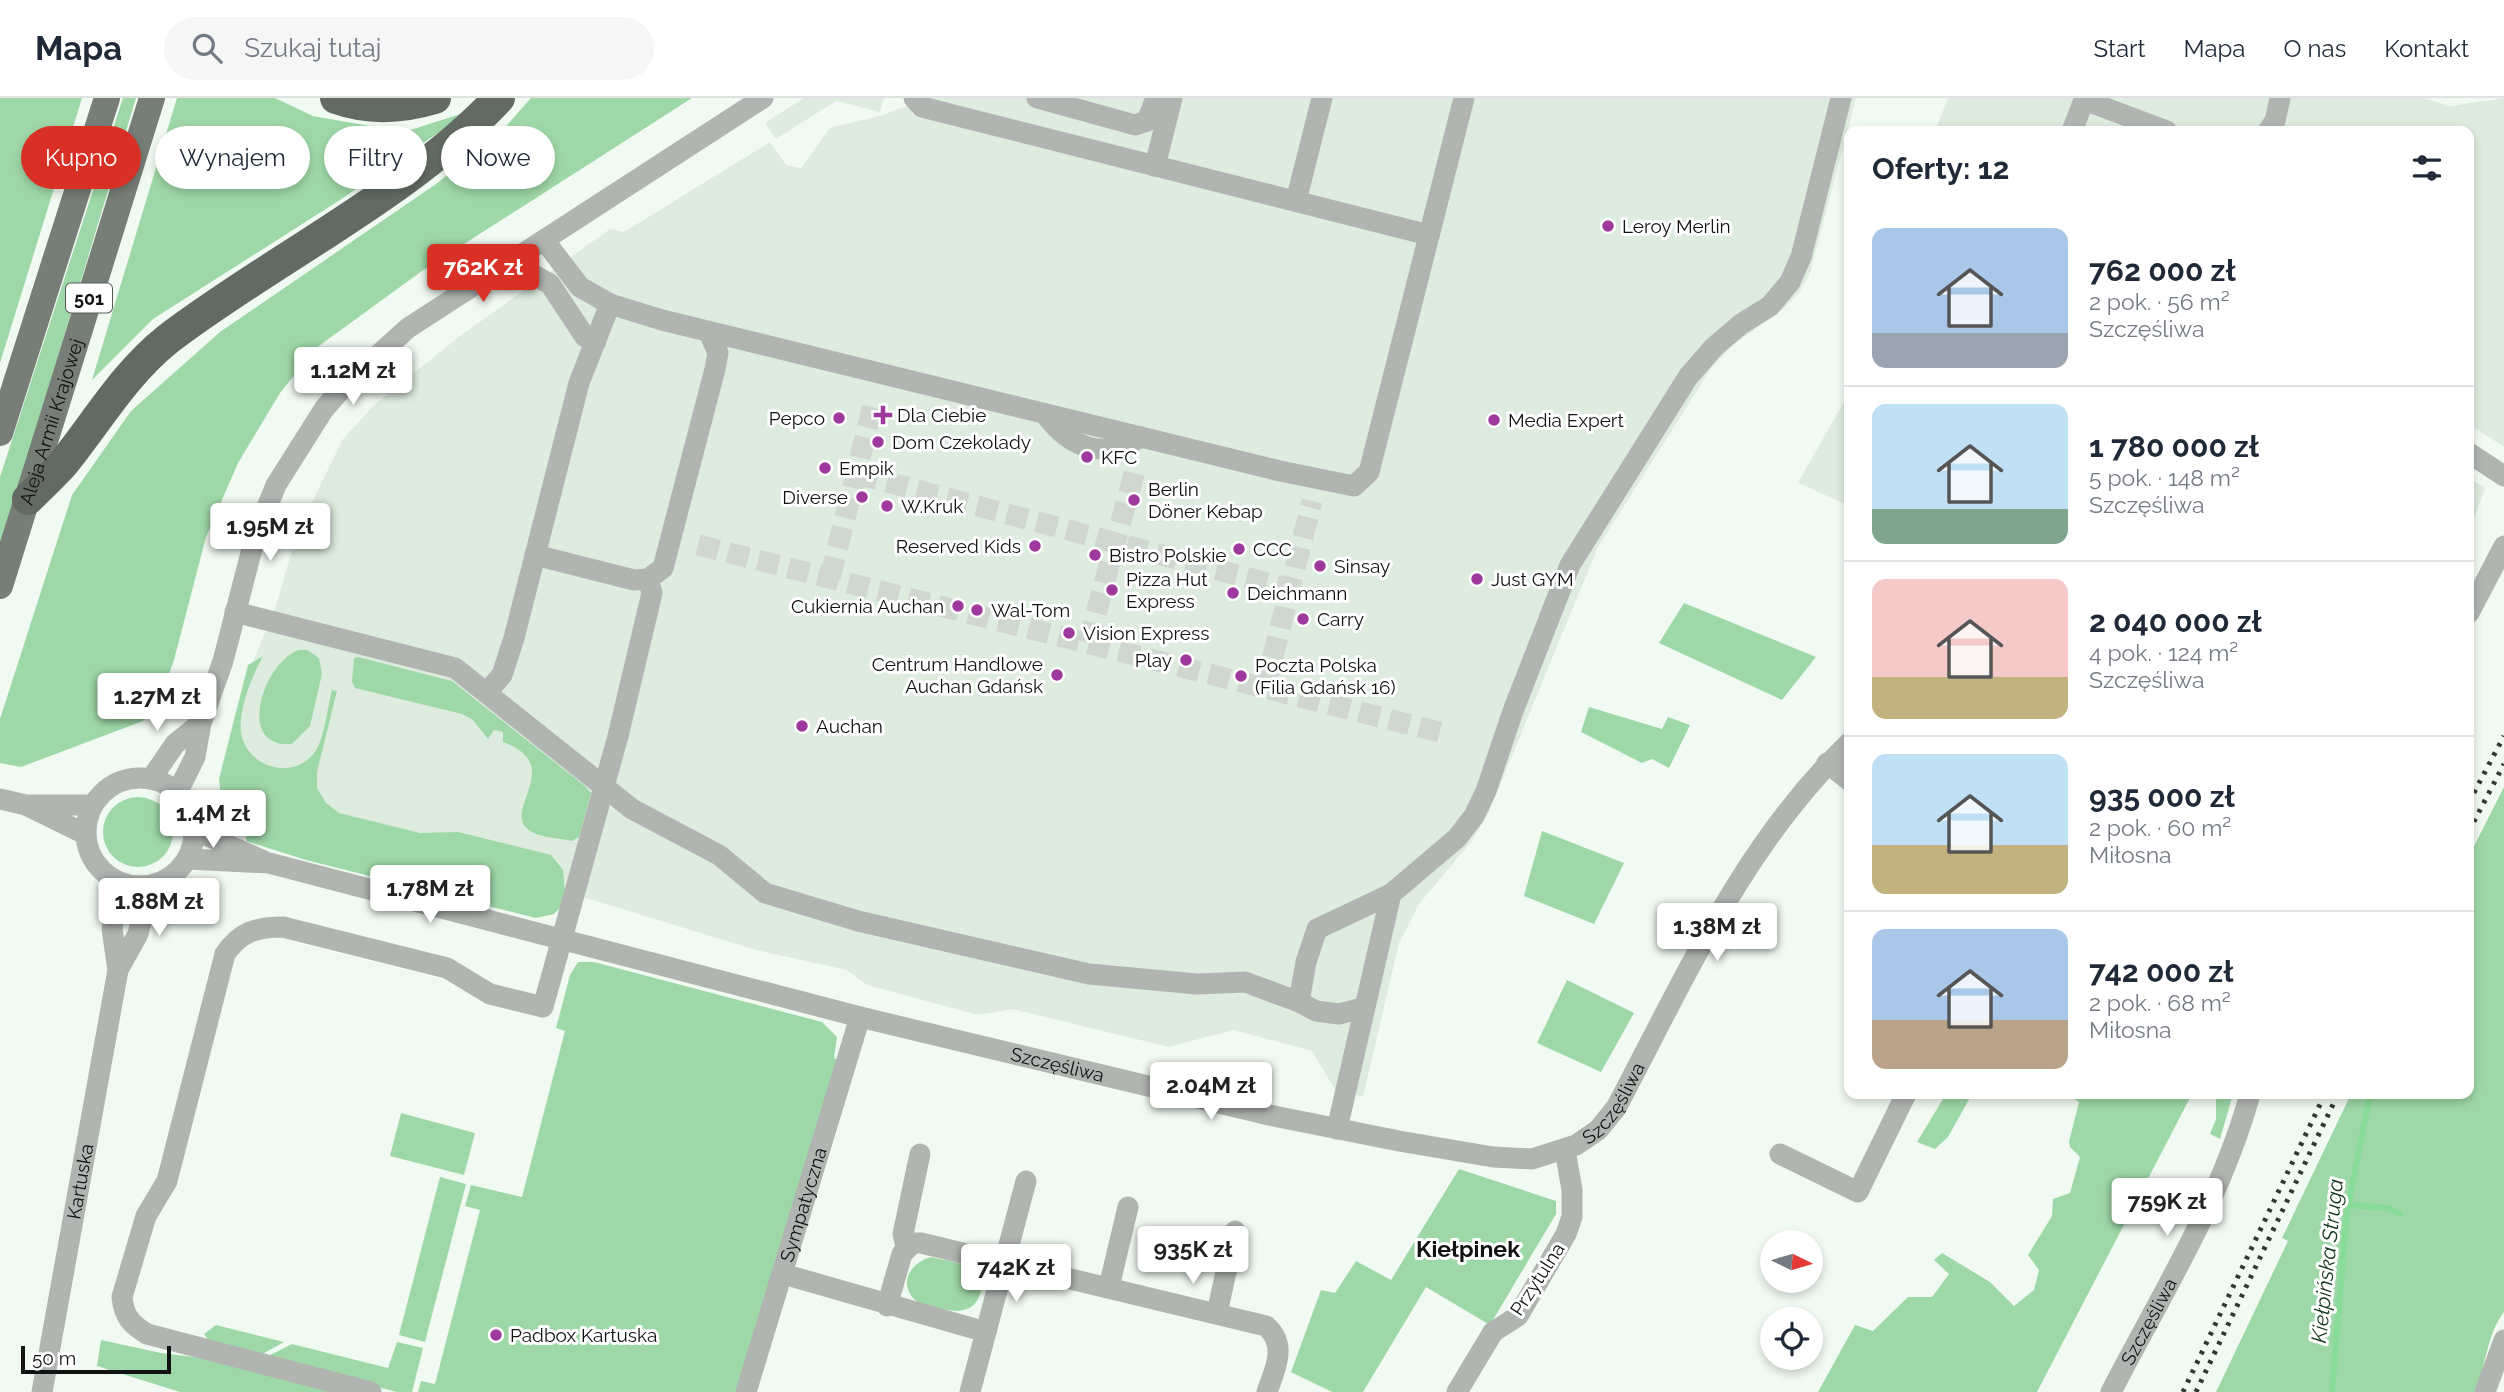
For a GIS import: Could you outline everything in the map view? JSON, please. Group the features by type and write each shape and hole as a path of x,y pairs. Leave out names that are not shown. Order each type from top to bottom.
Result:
{"highway":[{"path":"336,98 353,104 379,107 413,105 435,98"},
{"path":"27,499 61,466 127,379 167,340 423,165 476,122 499,98"}],"main road":[{"name":"501","path":"0,433 107,98"},
{"name":"Aleja Armii Krajowej","path":"0,586 152,98"}],"street":[{"path":"177,793 195,757 201,723 214,692 255,537 269,502 305,435 324,409 344,386 408,328 763,98"},
{"path":"914,98 922,107 1429,235"},
{"path":"1037,98 1135,125 1147,121 1156,98"},
{"path":"1156,166 1172,98"},
{"path":"1296,201 1322,98"},
{"path":"544,240 580,287 610,304 709,332 1045,414 1068,440 1106,450 1123,448 1141,437 1343,486 1354,486 1363,481 1369,472 1464,98"},
{"path":"1299,1002 1306,962 1317,929 1391,894 1409,882 1457,838 1474,816 1486,791 1513,711 1570,565 1688,377 1714,347 1741,324 1770,306 1790,282 1801,257 1841,98"},
{"path":"2272,126 2280,98"},
{"path":"2074,126 2084,100 2154,126"},
{"path":"510,262 550,284 585,337 596,341"},
{"path":"487,692 502,676 579,383 610,304"},
{"path":"535,555 634,580 648,579 663,568 718,353 709,332"},
{"path":"2474,456 2504,476"},
{"path":"2474,603 2504,546"},
{"path":"371,1392 147,1334 131,1324 124,1311 122,1297 146,1216 167,1181 225,954 236,938 256,928 283,927 447,968 490,994 543,1007 604,786 652,593 648,579"},
{"path":"235,612 455,668 634,810 719,855 765,893 858,921 1090,974 1197,984 1245,982 1299,1002 1316,1012 1339,1014 1363,1008"},
{"path":"151,779 175,744 201,723"},
{"name":"Szczęśliwa","path":"194,830 269,863 563,937 860,1017 1337,1129 1513,1160 1532,1159 1565,1150 1598,1130 1616,1108 1733,877 1827,763 1844,747"},
{"path":"1827,763 1844,776"},
{"path":"134,778 151,779 177,793 186,804 194,830 187,859 171,877 149,886 118,883 94,863 85,834 92,805 103,792 117,782 134,778"},
{"path":"0,799 26,805 92,805"},
{"path":"26,805 85,834"},
{"name":"Szczęśliwa","path":"187,859 269,863"},
{"name":"Kartuska","path":"42,1392 118,970 112,929 118,883"},
{"name":"Kartuska","path":"118,970 138,934 149,886"},
{"path":"1337,1129 1391,894"},
{"name":"Sympatyczna","path":"746,1392 860,1017"},
{"path":"1780,1154 1858,1192 1904,1099"},
{"name":"Szczęśliwa","path":"2111,1392 2213,1197 2237,1139 2249,1099"},
{"name":"Przytulna","path":"1457,1392 1493,1332 1518,1316 1566,1234 1572,1217 1572,1190 1565,1150"},
{"path":"887,1306 906,1247 903,1234 920,1154"},
{"path":"970,1392 1026,1181"},
{"path":"1109,1287 1128,1207"},
{"path":"1217,1313 1236,1231"},
{"path":"906,1247 921,1243 1266,1326 1274,1332 1279,1351 1267,1392"},
{"path":"783,1274 887,1306 986,1332"},
{"path":"2485,1392 2504,1340"}],"shaded area":[{"path":"804,98 884,98 880,112 836,101 776,139 765,123"},
{"path":"927,98 1856,98 1849,126 1844,126 1844,144 1810,273 1799,293 1783,309 1733,345 1712,367 1598,547 1488,814 1471,842 1419,904 1399,943 1363,1097 1335,1090 1312,1051 1233,1030 1169,1047 1012,1009 978,1015 867,985 847,970 756,950 462,860 327,824 230,755 251,667 277,603 297,532 343,439 374,405 460,336 610,229 624,232 770,142 786,165 801,168 830,128 883,115"},
{"path":"1948,98 2422,98 2451,106 2504,98 2504,447 2474,427 2474,126 1937,126"},
{"path":"1844,402 1844,503 1798,483"},
{"path":"2474,481 2485,488 2474,518"}],"green space":[{"path":"0,98 82,98 73,126 21,126 21,189 54,189 0,363"},
{"path":"123,98 136,98 128,126 114,126"},
{"path":"177,98 275,98 313,116 370,126 324,126 324,189 356,189 153,319 92,380 155,171 155,189 310,189 310,126 169,126"},
{"path":"531,98 692,98 555,186 555,126 506,126"},
{"path":"470,111 448,126 441,126 441,131 427,140 427,126 423,126"},
{"path":"441,180 441,189 550,189 422,271 316,348 280,393 238,463 206,537 174,660 158,705 143,721 21,767 0,763 0,719 72,495 131,411 220,332"},
{"path":"93,189 109,189 0,549 0,477"},
{"path":"1684,603 1816,657 1782,700 1659,643"},
{"path":"299,650 307,650 319,658 322,674 310,726 292,744 274,742 264,733 259,719 261,703 275,670 286,657"},
{"path":"263,656 250,683 242,714 241,733 252,755 261,762 284,768 306,761 318,746 332,690 337,691 317,772 317,788 326,803 339,813 420,833 458,832 551,855 563,870 565,892 560,908 554,914 536,918 306,860 246,841 247,818 221,797 219,779 248,665"},
{"path":"354,658 452,681 585,786 591,793 579,837 572,841 539,835 530,831 523,822 522,812 532,775 530,763 522,752 503,742 503,732 494,730 488,739 473,720 462,714 355,688 352,682"},
{"path":"1589,707 1662,729 1668,717 1690,725 1669,768 1652,759 1642,763 1581,732"},
{"path":"2504,787 2504,1312 2490,1340 2475,1392 2216,1392 2288,1241 2282,1238 2349,1099 2474,1099 2474,846"},
{"path":"145,797 158,803 167,812 171,818 171,846 163,857 152,865 131,867 113,857 105,846 103,825 113,807 124,799"},
{"path":"1542,831 1624,863 1594,924 1524,896"},
{"path":"578,962 594,962 822,1022 837,1037 834,1058 840,1061 736,1392 418,1392 421,1381 435,1384 480,1210 465,1206 471,1185 522,1197 565,1031 556,1028 570,975"},
{"path":"1567,980 1634,1013 1601,1072 1537,1043"},
{"path":"1943,1099 1969,1099 1948,1137 1935,1149 1917,1142"},
{"path":"2074,1099 2189,1099 2037,1392 1818,1392 1855,1325 1873,1331 1908,1297 1932,1297 1949,1274 1934,1260 1942,1253 1990,1282 2014,1306 2034,1290 2039,1270 2028,1255 2052,1216 2053,1199 2070,1193 2080,1157 2070,1147 2069,1142 2079,1102"},
{"path":"2216,1099 2232,1099 2220,1139 2210,1134 2216,1119"},
{"path":"401,1113 475,1133 464,1175 390,1156"},
{"path":"1459,1169 1556,1201 1556,1214 1490,1325 1426,1287 1363,1392 1332,1392 1291,1372 1321,1290 1335,1293 1356,1261 1391,1280"},
{"path":"440,1177 466,1184 425,1342 399,1335"},
{"path":"931,1257 960,1264 978,1274 983,1280 975,1304 956,1311 925,1305 913,1298 907,1278 913,1267"},
{"path":"216,1325 284,1342 257,1357 209,1341 204,1334"},
{"path":"101,1340 161,1353 210,1359 345,1392 180,1392 97,1366"},
{"path":"397,1342 423,1348 412,1392 397,1392 264,1358 292,1344 388,1368"}],"waterway":[{"name":"Kiełpińska Struga","path":"2332,1392 2347,1212 2369,1099"},
{"path":"2349,1205 2389,1208 2400,1214"}],"tunnel":[{"path":"830,578 875,398"},
{"path":"1088,643 1135,470"},
{"path":"857,474 1290,589"},
{"path":"1265,688 1312,501"},
{"path":"698,545 1443,733"}],"railway":[{"path":"2474,793 2504,736"},
{"path":"2474,821 2504,764"},
{"path":"2183,1392 2323,1099"},
{"path":"2196,1392 2336,1099"}],"place":[{"name":"Leroy Merlin","path":"1608,226"},
{"name":"Dla Ciebie","path":"883,415"},
{"name":"Pepco","path":"839,418"},
{"name":"Media Expert","path":"1494,420"},
{"name":"Dom Czekolady","path":"878,442"},
{"name":"KFC","path":"1087,457"},
{"name":"Empik","path":"825,468"},
{"name":"Diverse","path":"862,497"},
{"name":"Berlin Döner Kebap","path":"1134,500"},
{"name":"W.Kruk","path":"887,506"},
{"name":"Reserved Kids","path":"1035,546"},
{"name":"CCC","path":"1239,549"},
{"name":"Bistro Polskie","path":"1095,555"},
{"name":"Sinsay","path":"1320,566"},
{"name":"Just GYM","path":"1477,579"},
{"name":"Pizza Hut Express","path":"1112,590"},
{"name":"Deichmann","path":"1233,593"},
{"name":"Cukiernia Auchan","path":"958,606"},
{"name":"Wal-Tom","path":"977,610"},
{"name":"Carry","path":"1303,619"},
{"name":"Vision Express","path":"1069,633"},
{"name":"Play","path":"1186,660"},
{"name":"Centrum Handlowe Auchan Gdańsk","path":"1057,675"},
{"name":"Poczta Polska (Filia Gdańsk 16)","path":"1241,676"},
{"name":"Auchan","path":"802,726"},
{"name":"Padbox Kartuska","path":"496,1335"}],"district":[{"name":"Kiełpinek","path":"1468,1248"}]}
